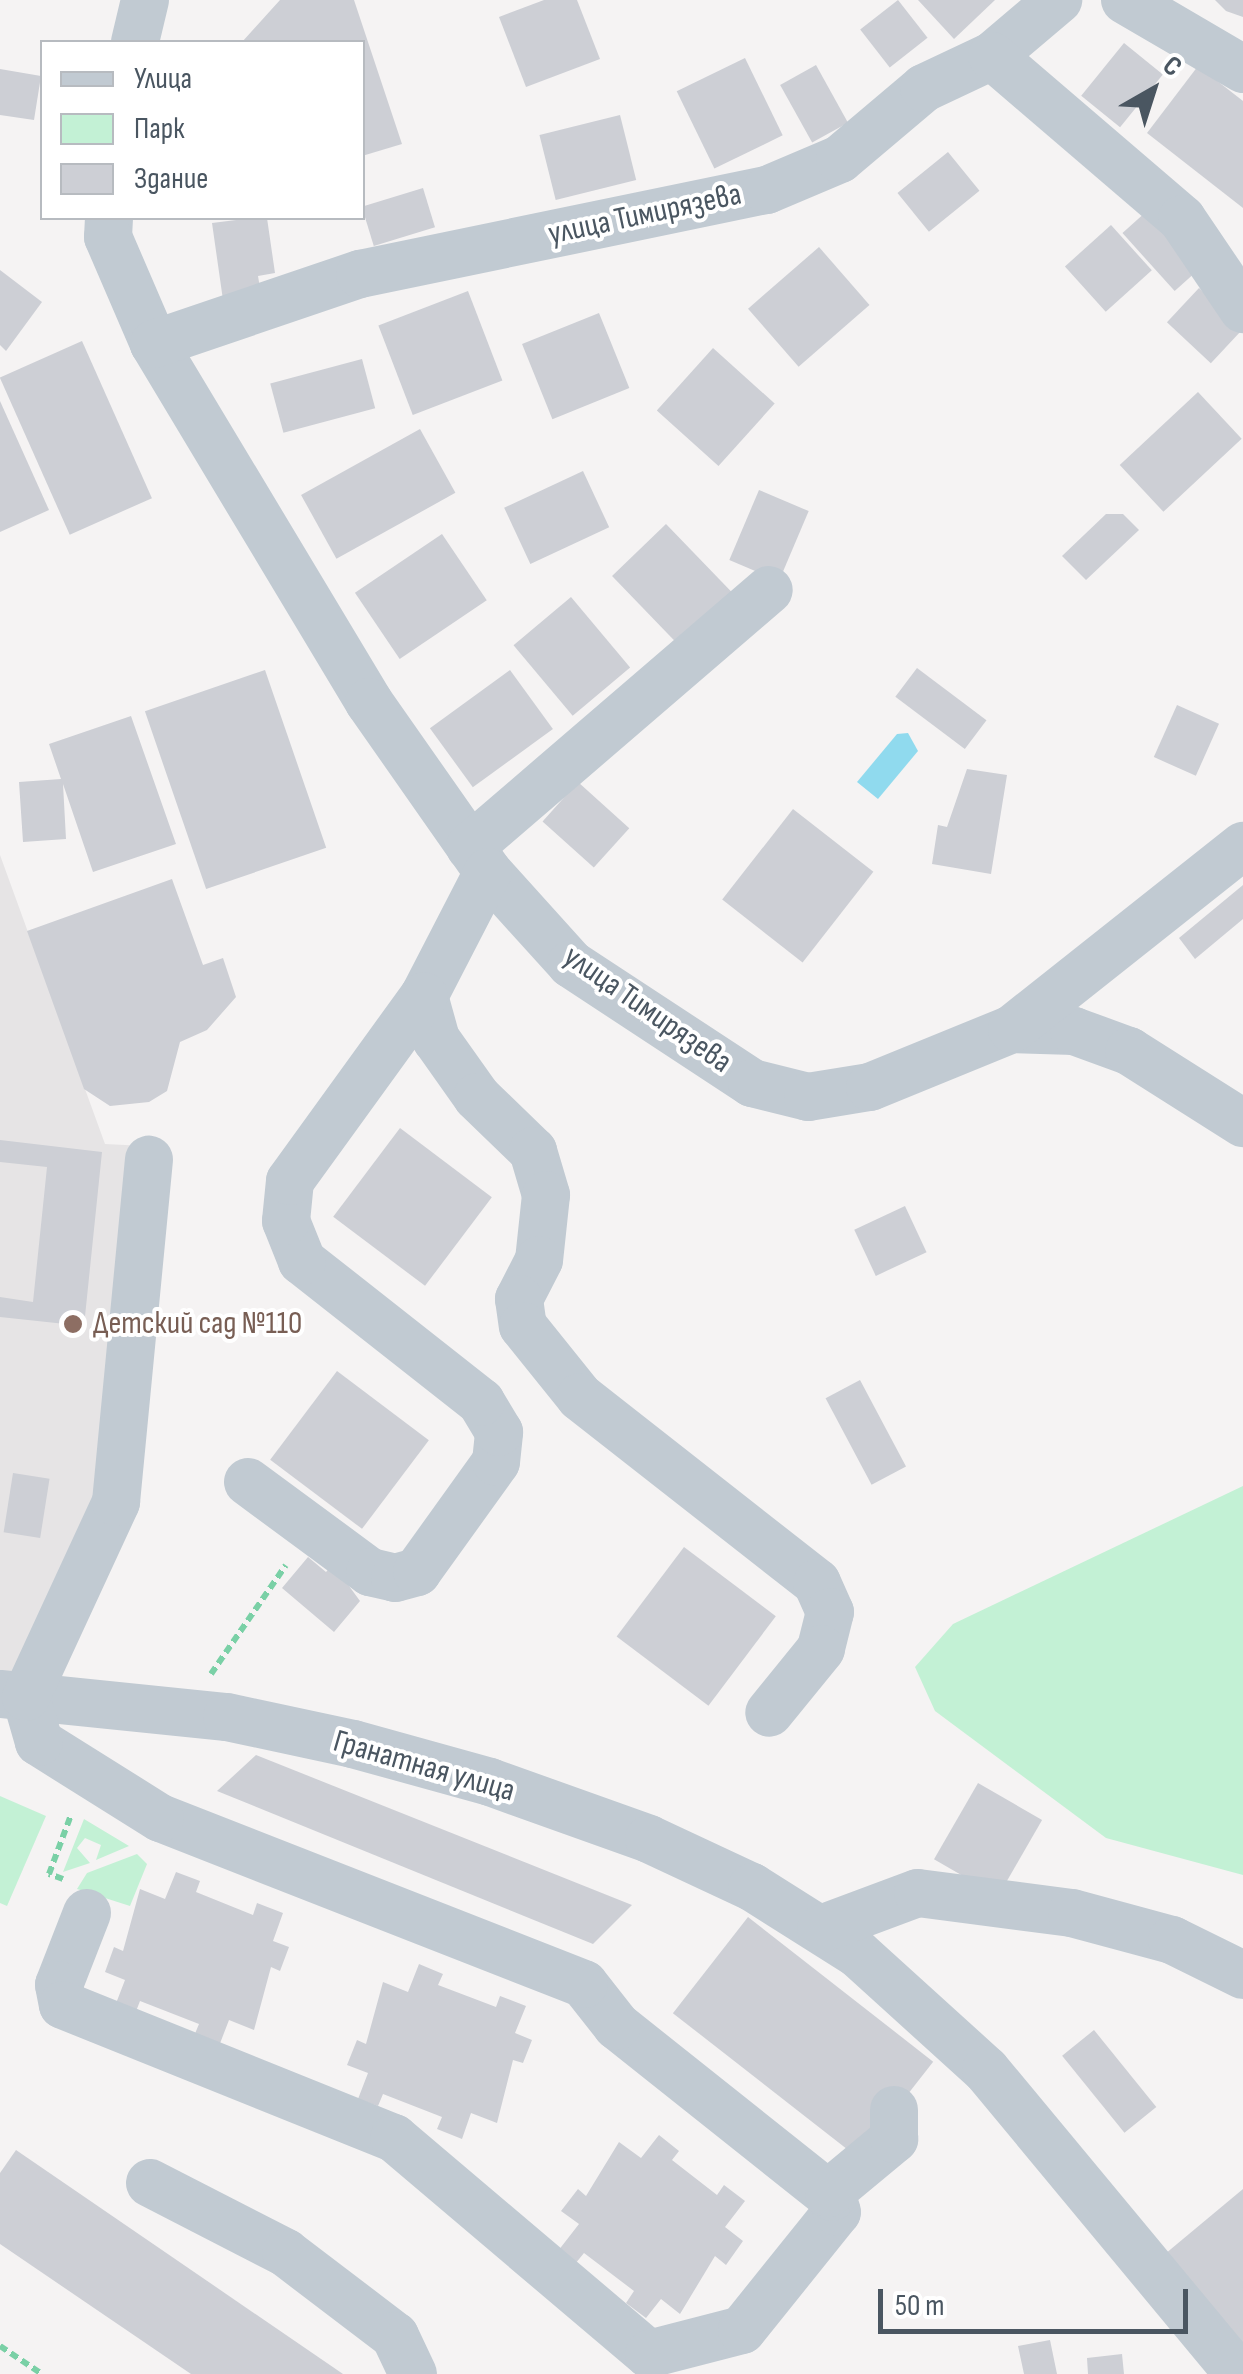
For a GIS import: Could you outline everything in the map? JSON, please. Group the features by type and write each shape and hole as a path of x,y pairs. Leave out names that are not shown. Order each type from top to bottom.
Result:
{"street":[{"path":"135,40 145,0"},
{"name":"улица Тимирязева","path":"154,344 360,274 767,190 840,159 924,88 992,56 1058,0"},
{"path":"1125,0 1243,70"},
{"path":"992,56 1182,219 1243,309"},
{"name":"улица Тимирязева","path":"109,220 108,237 154,344 369,702 479,860 571,964 752,1083 808,1097 870,1088 1012,1028 1074,1031 1128,1051 1243,1123"},
{"path":"248,1482 370,1572 395,1578 417,1572 496,1462 499,1432 481,1402 302,1261 286,1221 290,1181 424,996 479,860 769,590"},
{"path":"1012,1028 1243,846"},
{"path":"424,996 436,1039 477,1098 533,1151 542,1180 539,1260 519,1299 523,1326 580,1396 817,1583 830,1612 821,1649 769,1713"},
{"path":"86,1913 59,1984 63,2005 394,2138 649,2354 742,2330 837,2212 828,2194 617,2026 584,1984 160,1818 39,1742 13,1695 116,1502 149,1160"},
{"name":"Гранатная улица","path":"13,1695 227,1717 490,1782 649,1840 821,1929 986,2070 1238,2374"},
{"path":"821,1929 918,1893 1072,1913 1172,1940 1243,1975"},
{"path":"828,2194 894,2139 894,2110"},
{"path":"150,2182 286,2253 394,2336 413,2374"}],"path":[{"path":"196,1680 212,1674 311,1528"},
{"path":"86,1913 95,1890 49,1874 87,1772"},
{"path":"0,2346 42,2374"}],"shaded area":[{"name":"Детский сад №110","path":"0,855 105,1144 165,1147 128,1501 36,1694 0,1681"}],"green space":[{"path":"1243,1486 1243,1875 1106,1838 935,1711 915,1667 953,1624"},
{"path":"0,1796 46,1816 7,1906 0,1903"},
{"path":"84,1819 129,1846 96,1860 101,1845 85,1838 77,1848 90,1863 63,1872"},
{"path":"137,1854 147,1864 130,1906 77,1889 87,1873"}],"water":[{"path":"908,733 918,751 878,799 857,782 897,734"}],"building":[{"path":"280,0 354,0 402,144 365,155 365,40 244,40"},
{"path":"544,0 577,0 600,59 526,87 499,17"},
{"path":"898,0 928,38 890,67 860,30"},
{"path":"918,0 995,0 954,39"},
{"path":"1215,0 1243,0 1243,17 1226,11"},
{"path":"1124,43 1163,74 1120,127 1081,96"},
{"path":"745,58 783,135 714,169 677,91"},
{"path":"816,65 848,123 812,143 780,85"},
{"path":"1198,66 1243,101 1243,208 1147,133"},
{"path":"0,69 40,76 34,120 0,115"},
{"path":"620,115 636,180 556,200 539,135"},
{"path":"948,152 979,191 929,232 897,193"},
{"path":"423,188 435,227 374,246 365,206"},
{"path":"1147,211 1199,269 1175,291 1122,233"},
{"path":"267,220 275,273 258,276 261,294 223,300 212,223"},
{"path":"1111,225 1152,270 1106,312 1065,266"},
{"path":"819,247 870,305 799,367 748,309"},
{"path":"0,270 42,302 6,351 0,345"},
{"path":"1199,288 1243,329 1211,363 1167,322"},
{"path":"468,291 502,381 413,415 378,325"},
{"path":"599,313 629,388 552,419 522,344"},
{"path":"82,341 152,498 70,535 0,378"},
{"path":"713,348 775,404 718,466 657,410"},
{"path":"362,359 375,408 283,433 270,384"},
{"path":"1198,392 1242,439 1163,512 1120,465"},
{"path":"0,401 49,510 0,532"},
{"path":"420,429 455,493 336,559 301,495"},
{"path":"583,471 609,527 530,564 504,508"},
{"path":"759,490 809,511 779,581 729,560"},
{"path":"1106,514 1123,514 1139,530 1086,580 1062,556"},
{"path":"666,524 735,596 682,648 612,576"},
{"path":"442,534 487,600 400,659 355,593"},
{"path":"571,597 630,667 573,716 514,645"},
{"path":"917,668 986,720 965,749 895,697"},
{"path":"265,670 326,848 206,889 145,711"},
{"path":"510,670 553,729 473,787 430,728"},
{"path":"1177,705 1219,724 1196,776 1154,757"},
{"path":"131,716 176,844 93,872 63,784 66,839 23,842 19,782 61,779 49,744"},
{"path":"967,769 1007,775 991,874 932,864 938,825 947,827"},
{"path":"578,782 629,828 594,868 543,821"},
{"path":"793,809 873,872 803,962 722,900"},
{"path":"172,879 203,965 223,958 236,997 207,1030 180,1042 167,1091 149,1102 110,1106 84,1089 27,931"},
{"path":"1243,885 1243,919 1195,959 1179,938"},
{"path":"400,1128 492,1197 425,1286 333,1217"},
{"path":"0,1140 102,1152 84,1326 0,1317 0,1297 33,1302 47,1167 0,1162"},
{"path":"905,1206 927,1252 876,1276 854,1230"},
{"path":"337,1371 429,1440 362,1529 270,1460"},
{"path":"860,1380 906,1467 872,1485 826,1398"},
{"path":"13,1473 50,1479 40,1538 4,1532"},
{"path":"684,1547 776,1616 708,1706 617,1636"},
{"path":"308,1557 326,1572 333,1564 360,1601 334,1632 282,1588"},
{"path":"256,1755 632,1905 593,1944 217,1791"},
{"path":"978,1783 1042,1820 998,1896 934,1859"},
{"path":"176,1872 200,1881 196,1892 253,1915 257,1903 283,1913 273,1941 289,1947 280,1971 271,1967 254,2030 229,2020 219,2046 194,2036 199,2024 140,2001 135,2014 115,2006 125,1980 105,1972 114,1947 123,1951 140,1889 165,1899"},
{"path":"748,1917 933,2062 858,2158 673,2013"},
{"path":"419,1964 443,1974 438,1985 496,2007 500,1996 526,2006 515,2033 532,2040 523,2063 513,2060 497,2123 471,2113 462,2139 437,2129 442,2117 383,2094 378,2106 358,2099 368,2073 347,2065 357,2040 366,2044 383,1982 408,1992"},
{"path":"1094,2030 1156,2107 1124,2133 1062,2056"},
{"path":"659,2135 679,2151 672,2160 717,2195 724,2185 745,2201 725,2227 743,2241 726,2265 715,2256 680,2314 661,2299 646,2318 626,2303 634,2291 584,2253 575,2264 558,2251 579,2224 561,2211 578,2189 586,2196 619,2142 641,2158"},
{"path":"16,2150 343,2374 191,2374 0,2244 0,2173"},
{"path":"1243,2189 1243,2359 1159,2259"},
{"path":"1050,2340 1057,2374 1024,2374 1018,2346"},
{"path":"1122,2354 1124,2374 1088,2374 1087,2358"}],"place":[{"name":"Детский сад №110","path":"73,1324"}]}
